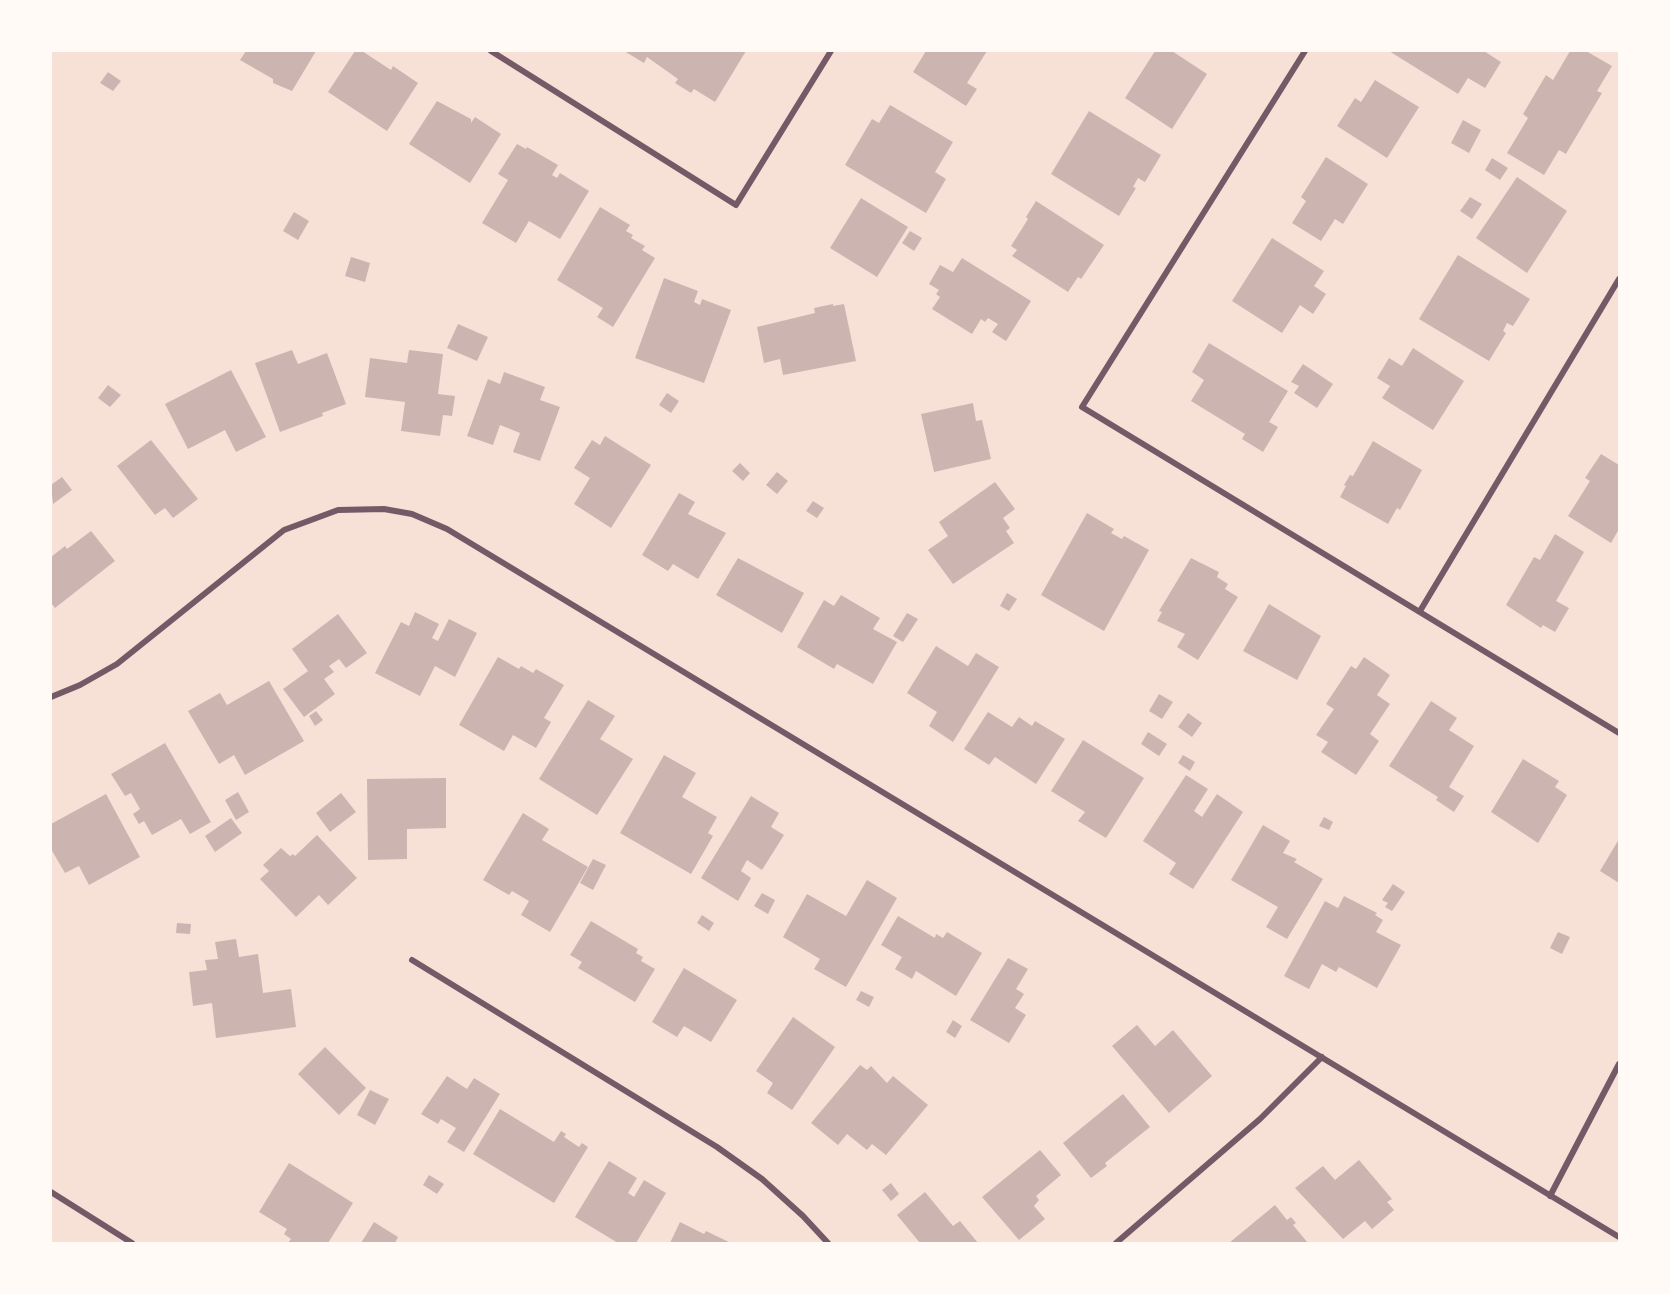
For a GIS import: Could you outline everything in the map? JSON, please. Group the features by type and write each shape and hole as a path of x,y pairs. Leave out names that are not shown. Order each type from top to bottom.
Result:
{"street":[{"path":"491,51 736,205 831,51"},
{"path":"1305,51 1082,406 1619,733"},
{"path":"1420,611 1619,279"},
{"path":"51,697 80,685 117,664 284,530 338,510 384,509 412,514 447,529 1619,1237"},
{"path":"412,960 717,1147 762,1179 803,1216 828,1243"},
{"path":"1116,1243 1260,1119 1322,1057"},
{"path":"1550,1196 1619,1064"},
{"path":"51,1192 132,1243"}],"building":[{"path":"246,51 316,51 292,91 273,83 273,79 240,60"},
{"path":"355,51 362,51 391,70 393,66 418,83 387,131 328,92"},
{"path":"624,51 746,51 715,102 694,89 691,93 675,83 678,79 647,57 644,63"},
{"path":"926,51 987,51 967,83 977,89 966,106 913,72"},
{"path":"1155,51 1172,51 1207,74 1172,129 1125,98"},
{"path":"1389,51 1484,51 1501,62 1485,88 1468,78 1458,94"},
{"path":"1570,51 1586,51 1612,66 1597,91 1602,93 1566,154 1559,150 1544,175 1507,153 1528,118 1523,114 1546,75 1553,80"},
{"path":"108,72 121,81 113,91 100,83"},
{"path":"1375,80 1419,107 1387,158 1337,126 1355,98 1361,102"},
{"path":"437,101 471,119 471,123 475,117 501,134 470,183 409,144"},
{"path":"890,105 953,142 935,172 946,179 926,213 845,165 872,119 879,123"},
{"path":"1089,111 1161,155 1145,182 1138,178 1133,187 1136,188 1119,216 1051,174"},
{"path":"1463,120 1481,130 1469,153 1451,143"},
{"path":"517,144 526,149 527,147 558,165 552,175 557,178 560,173 589,191 560,239 529,221 516,243 482,223 508,180 498,174"},
{"path":"1326,157 1368,184 1343,224 1335,219 1321,241 1292,223 1306,201 1301,197"},
{"path":"1492,158 1508,168 1500,180 1485,170"},
{"path":"1517,177 1567,211 1527,273 1476,238"},
{"path":"1470,197 1482,204 1472,219 1460,211"},
{"path":"861,198 908,227 877,277 830,248"},
{"path":"1036,201 1104,245 1081,279 1078,277 1068,292 1012,256 1017,250 1011,246"},
{"path":"600,207 630,225 626,231 633,235 631,238 645,246 642,250 655,258 613,327 597,317 603,308 557,280"},
{"path":"294,212 309,221 298,240 283,231"},
{"path":"910,231 922,238 914,251 902,243"},
{"path":"1272,238 1324,271 1314,286 1326,294 1313,314 1300,305 1282,333 1232,301"},
{"path":"1458,255 1530,299 1513,326 1507,323 1503,331 1506,333 1489,361 1419,319"},
{"path":"351,257 370,263 365,282 345,276"},
{"path":"962,258 1031,301 1006,341 992,332 998,324 988,318 985,322 981,319 972,334 932,309 940,297 936,294 939,290 929,284 940,265 953,272"},
{"path":"664,278 698,291 694,302 700,305 702,299 731,310 704,383 635,358"},
{"path":"833,304 833,306 844,304 856,361 783,375 780,359 764,363 757,327 815,313 814,308"},
{"path":"458,324 488,337 477,361 447,348"},
{"path":"1209,343 1288,391 1269,422 1278,427 1263,452 1242,439 1245,434 1191,401 1204,380 1192,372"},
{"path":"1413,348 1464,381 1433,430 1382,398 1390,386 1377,378 1389,358 1402,366"},
{"path":"292,350 298,364 327,353 346,404 322,413 323,416 280,432 255,363"},
{"path":"409,350 443,354 438,394 455,396 452,416 443,415 440,436 401,431 405,402 365,397 370,358 407,363"},
{"path":"1303,364 1333,384 1317,408 1294,393 1299,386 1291,382"},
{"path":"231,370 266,437 236,452 225,430 188,449 165,404"},
{"path":"504,372 545,387 540,400 560,407 540,461 513,452 520,433 500,425 493,445 467,436 488,379 500,384"},
{"path":"108,385 121,395 110,407 98,398"},
{"path":"667,393 679,401 671,413 659,405"},
{"path":"973,403 976,421 982,420 991,459 934,472 921,414"},
{"path":"605,436 651,465 611,528 574,504 590,478 574,468 592,440 600,445"},
{"path":"151,440 198,499 173,518 165,508 155,515 117,466"},
{"path":"1373,441 1422,470 1400,510 1397,508 1388,524 1340,497 1346,486 1344,485 1350,475 1353,476"},
{"path":"1601,454 1619,465 1619,529 1611,543 1568,516 1590,481 1585,478"},
{"path":"740,463 750,473 743,481 732,471"},
{"path":"777,472 788,481 777,494 766,485"},
{"path":"62,477 72,490 53,504 51,485"},
{"path":"995,482 1015,509 1003,518 1010,528 1006,531 1014,543 953,584 928,550 948,536 939,522"},
{"path":"679,493 695,502 688,514 726,533 698,579 673,564 668,571 642,555"},
{"path":"813,501 824,508 817,518 806,511"},
{"path":"1087,513 1114,529 1111,533 1122,539 1124,536 1149,550 1104,631 1041,595"},
{"path":"91,531 115,561 55,608 51,603 51,557 65,546 67,549"},
{"path":"1555,534 1584,552 1556,601 1569,608 1555,632 1543,625 1541,628 1506,605 1534,557 1540,560"},
{"path":"738,558 804,593 782,633 716,595"},
{"path":"1191,558 1219,572 1217,577 1228,584 1225,589 1238,597 1198,660 1177,647 1185,634 1157,621 1162,612 1159,611"},
{"path":"1007,593 1017,599 1009,611 1000,606"},
{"path":"841,595 880,618 873,629 897,642 873,684 837,664 834,669 797,647 824,600 834,606"},
{"path":"1269,604 1321,636 1297,680 1243,651"},
{"path":"415,612 439,624 432,638 438,641 449,619 477,633 455,677 435,666 420,696 375,673 401,622 409,626"},
{"path":"907,613 918,619 903,642 893,636"},
{"path":"338,614 367,653 346,668 339,659 329,666 334,672 324,679 335,694 304,717 283,689 308,671 292,649"},
{"path":"936,646 968,666 976,653 999,667 953,742 929,726 937,712 907,693"},
{"path":"498,657 519,669 521,666 533,673 536,669 564,685 544,718 551,722 536,748 513,735 504,751 459,725"},
{"path":"1364,657 1390,675 1377,695 1390,704 1370,734 1379,741 1356,775 1321,752 1328,742 1316,735 1334,709 1326,704 1351,666 1356,669"},
{"path":"269,681 304,741 245,775 234,755 219,764 188,711 220,693 227,705"},
{"path":"1159,694 1173,702 1162,719 1149,711"},
{"path":"588,700 615,716 600,739 633,759 597,815 539,779"},
{"path":"1431,701 1457,718 1449,730 1474,746 1449,787 1464,796 1454,812 1436,800 1438,797 1389,766"},
{"path":"316,711 323,720 315,726 309,716"},
{"path":"988,712 1012,727 1019,717 1032,726 1035,721 1065,739 1036,784 995,757 989,765 964,749"},
{"path":"1188,713 1202,723 1192,737 1178,727"},
{"path":"1148,732 1167,744 1159,756 1141,744"},
{"path":"1083,740 1144,778 1106,838 1078,821 1085,812 1051,791"},
{"path":"165,743 211,822 190,834 181,819 152,835 144,821 139,824 133,814 140,809 131,793 125,796 111,774"},
{"path":"664,755 696,773 682,797 717,817 708,833 713,836 691,874 620,833"},
{"path":"1183,755 1195,762 1190,771 1178,763"},
{"path":"1523,759 1559,781 1555,787 1567,795 1538,843 1491,812"},
{"path":"1186,775 1208,789 1194,811 1202,817 1217,794 1243,812 1193,889 1169,874 1176,863 1143,841"},
{"path":"446,778 446,828 407,829 407,859 368,860 367,779"},
{"path":"238,792 249,812 236,820 225,800"},
{"path":"341,793 356,812 330,832 316,813"},
{"path":"106,794 140,857 89,885 79,866 65,873 51,849 51,824"},
{"path":"751,796 779,813 771,827 784,835 762,870 747,860 741,871 751,878 738,901 701,878"},
{"path":"523,813 549,829 542,840 588,867 550,932 521,915 529,901 512,891 509,895 483,880"},
{"path":"1324,817 1333,822 1329,830 1319,826"},
{"path":"231,818 242,833 215,852 205,836"},
{"path":"1263,825 1290,841 1283,853 1297,859 1294,862 1323,879 1287,939 1266,927 1278,907 1231,880"},
{"path":"317,835 357,878 328,905 319,895 296,917 260,879 269,871 263,865 281,848 290,856 293,854 295,856"},
{"path":"1619,839 1619,883 1600,871"},
{"path":"593,859 606,865 593,890 580,883"},
{"path":"867,880 897,898 846,987 814,969 820,959 783,937 807,894 846,916"},
{"path":"1393,884 1405,892 1392,911 1385,907 1388,903 1382,900"},
{"path":"762,893 775,900 768,914 754,906"},
{"path":"1344,896 1377,913 1375,915 1383,920 1376,932 1401,945 1377,988 1339,967 1336,972 1322,964 1309,989 1284,976 1325,901 1338,908"},
{"path":"702,915 714,923 709,931 697,923"},
{"path":"898,916 935,938 936,934 943,938 947,932 982,953 956,996 916,971 912,979 895,969 902,957 881,945"},
{"path":"591,921 638,949 636,953 643,957 641,961 655,969 635,1002 578,968 582,962 570,955"},
{"path":"177,923 191,924 190,934 176,933"},
{"path":"1558,932 1570,937 1562,954 1550,948"},
{"path":"236,939 239,957 258,954 263,993 291,989 296,1027 216,1038 212,1003 193,1006 189,972 207,970 205,960 218,959 215,942"},
{"path":"1008,958 1028,969 1016,989 1024,994 1015,1008 1026,1015 1009,1043 970,1020"},
{"path":"684,968 737,1000 711,1042 684,1026 677,1037 652,1022"},
{"path":"861,991 874,997 869,1007 856,1000"},
{"path":"793,1017 835,1047 792,1110 767,1093 773,1083 756,1071"},
{"path":"953,1020 962,1026 955,1038 946,1032"},
{"path":"1137,1025 1155,1046 1173,1030 1212,1076 1169,1113 1112,1046"},
{"path":"325,1047 366,1088 339,1115 298,1074"},
{"path":"860,1065 867,1070 871,1066 887,1083 893,1076 928,1105 886,1155 872,1144 867,1150 847,1134 838,1145 811,1123"},
{"path":"447,1076 467,1089 474,1078 500,1094 464,1152 447,1142 456,1128 441,1119 438,1124 421,1114"},
{"path":"370,1090 389,1099 375,1125 357,1115"},
{"path":"1123,1094 1150,1127 1105,1163 1107,1166 1091,1178 1063,1143"},
{"path":"500,1109 554,1142 561,1131 566,1134 564,1137 579,1147 582,1143 588,1147 554,1203 473,1154"},
{"path":"1040,1150 1061,1175 1036,1196 1039,1200 1034,1206 1045,1219 1019,1240 982,1197"},
{"path":"1359,1160 1392,1199 1387,1202 1394,1210 1372,1229 1365,1221 1343,1239 1295,1188 1323,1166 1335,1180"},
{"path":"609,1161 637,1178 628,1193 634,1197 644,1180 666,1193 636,1243 618,1243 575,1217"},
{"path":"289,1163 353,1203 328,1243 288,1243 291,1239 284,1234 287,1229 259,1212"},
{"path":"429,1175 444,1184 437,1194 423,1185"},
{"path":"891,1183 899,1194 891,1201 882,1190"},
{"path":"925,1192 953,1226 960,1221 978,1243 920,1243 897,1215"},
{"path":"1275,1205 1287,1220 1291,1217 1296,1223 1293,1225 1308,1243 1229,1243"},
{"path":"374,1222 398,1237 395,1243 361,1243"},
{"path":"680,1222 704,1234 706,1231 731,1243 670,1243"}]}
